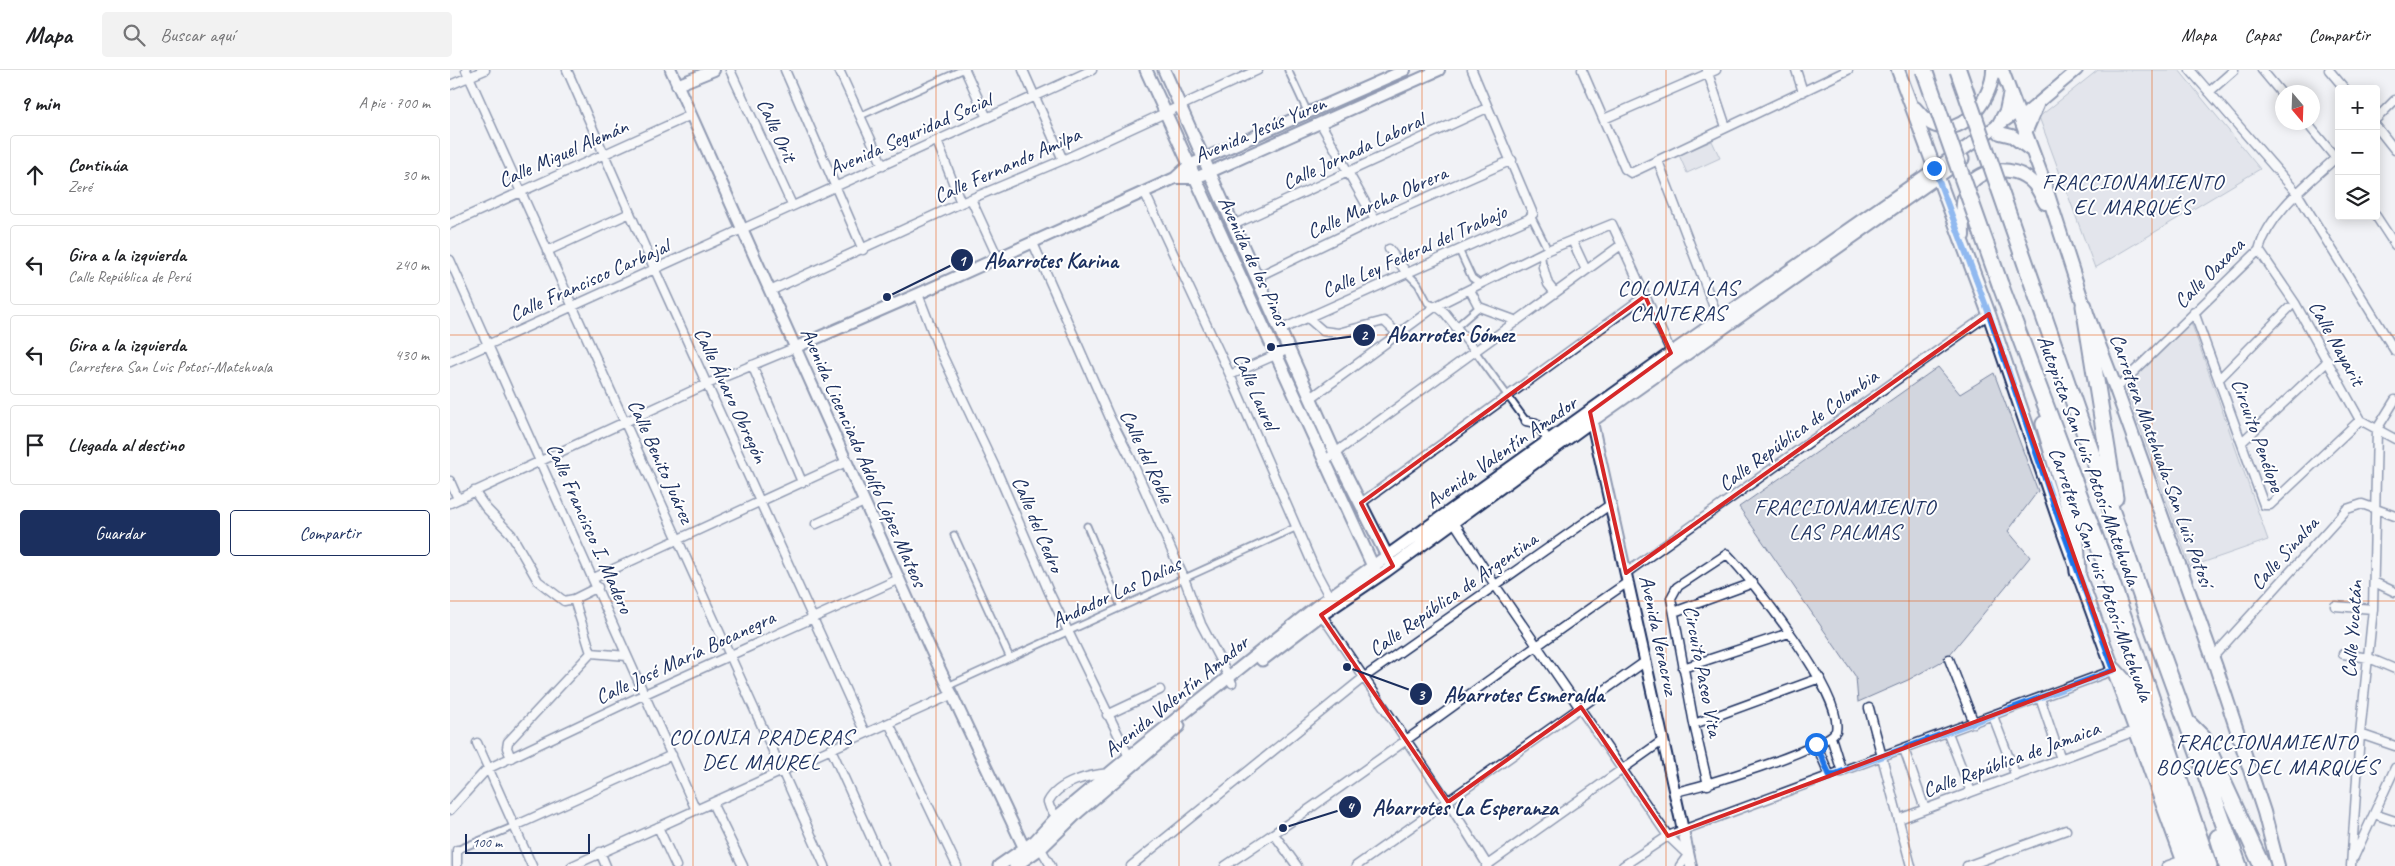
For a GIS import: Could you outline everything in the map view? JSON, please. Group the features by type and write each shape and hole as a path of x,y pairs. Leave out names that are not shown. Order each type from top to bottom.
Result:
{"highway":[{"name":"Autopista San Luis Potosí-Matehuala","path":"1924,70 2000,284 2106,566 2209,866"},
{"path":"1958,70 2187,726 2239,866"},
{"path":"2084,306 2122,539"},
{"path":"2027,353 2030,380 2075,527 2078,572"},
{"path":"2114,670 2130,689 2145,721 2188,864"},
{"path":"2187,726 2193,760 2227,866"},
{"path":"2187,726 2203,738 2262,866"}],"main road":[{"name":"Avenida de los Pinos","path":"1146,70 1374,572"},
{"name":"Avenida de los Pinos","path":"1164,70 1335,453 1389,561"},
{"name":"Carretera San Luis Potosí-Matehuala","path":"1898,70 1989,314 2135,731 2188,864"},
{"path":"1909,100 1926,120 1936,126 1956,125 1967,120 1981,104 1991,86 1993,70"},
{"name":"Carretera Matehuala-San Luis Potosí","path":"2002,70 2058,226 2084,306 2116,389 2212,658 2264,812 2278,866"},
{"path":"2025,133 2033,105 2020,102 2011,95 1999,130 2017,139 2031,150"},
{"name":"Avenida Valentín Amador","path":"999,866 1038,845 1078,812 1131,761 1230,680 1319,611 1591,416 2019,115"},
{"path":"1962,242 1964,197 1973,180 1987,172 2007,170 2022,174 2034,183 2058,226"},
{"name":"Avenida Valentín Amador","path":"1451,517 1549,441 1591,416"},
{"name":"Avenida Valentín Amador","path":"1038,845 1057,818 1111,773 1131,761"},
{"name":"Avenida Valentín Amador","path":"1015,866 1026,853"}],"street":[{"path":"450,85 467,74 485,70"},
{"name":"Calle Álvaro Obregón","path":"567,70 655,270 865,733"},
{"name":"Avenida Licenciado Adolfo López Mateos","path":"671,70 743,229 794,348 1026,853"},
{"path":"677,85 714,70"},
{"name":"Calle Orit","path":"730,70 792,205"},
{"path":"785,70 863,250"},
{"path":"839,70 883,166"},
{"path":"860,116 963,70 987,118"},
{"path":"1023,70 1063,160"},
{"name":"Avenida Seguridad Social","path":"743,229 792,205 883,166 1035,96 1078,73 1092,70"},
{"name":"Calle Fernando Amilpa","path":"770,291 863,250 961,203 1165,114 1258,70"},
{"path":"1288,70 1308,113"},
{"name":"Avenida Jesús Yuren","path":"1176,178 1189,165 1406,70"},
{"name":"Avenida Jesús Yuren","path":"794,348 1032,243 1144,191 1176,178 1195,178 1210,172 1439,70"},
{"path":"1472,70 1487,108 1512,160 1544,252 1543,267 1548,284 1555,293"},
{"path":"1582,70 1625,169 1630,173 1848,70"},
{"path":"1796,70 1803,92"},
{"name":"Avenida Valentín Amador","path":"2019,115 2077,70"},
{"path":"2190,70 2297,192 2395,351"},
{"path":"2209,92 2234,70"},
{"path":"2262,70 2275,86"},
{"path":"2329,70 2342,85"},
{"path":"1604,119 1710,71 1726,127"},
{"name":"Calle Benito Juárez","path":"467,74 825,866"},
{"path":"2380,115 2395,100"},
{"name":"Calle Jornada Laboral","path":"1233,225 1487,108"},
{"name":"Calle Miguel Alemán","path":"450,224 691,115"},
{"path":"1321,124 1375,220"},
{"path":"2313,130 2335,155"},
{"path":"2379,130 2395,150"},
{"path":"937,141 961,203"},
{"name":"Calle Marcha Obrera","path":"1256,277 1375,220 1512,160"},
{"name":"Calle Oaxaca","path":"2116,389 2259,250 2263,235 2297,192 2335,160"},
{"path":"1658,161 1721,325"},
{"name":"Calle Laurel","path":"1144,191 1230,376 1296,527 1332,602"},
{"path":"972,199 998,258"},
{"path":"547,251 630,213"},
{"name":"Calle Ley Federal del Trabajo","path":"1280,330 1459,250 1532,215"},
{"path":"2379,220 2395,245"},
{"path":"1311,398 1436,306 1544,252 1612,224 1674,358"},
{"name":"Calle Francisco Carbajal","path":"450,362 743,229"},
{"path":"1572,240 1586,270"},
{"name":"Calle del Roble","path":"1032,243 1184,578 1201,624 1230,680"},
{"path":"1324,462 1621,245"},
{"path":"1389,249 1418,284 1428,303 1436,306 1456,327 1510,396 1526,421 1536,423 1549,441"},
{"path":"1459,250 1472,278 1479,283"},
{"name":"Calle Nayarit","path":"2259,250 2295,303 2360,420"},
{"name":"Calle Francisco I. Madero","path":"450,260 594,578 696,810"},
{"path":"1470,290 1479,307 1517,321"},
{"name":"Calle del Cedro","path":"918,294 938,346 995,468 1067,632 1106,715 1131,761"},
{"path":"1361,503 1646,296"},
{"path":"1456,327 1479,307"},
{"path":"2219,379 2289,308"},
{"name":"Circuito Penélope","path":"2194,312 2264,505 2270,505 2360,420"},
{"name":"Calle República de Colombia","path":"1225,866 1274,834 1538,644 1989,314"},
{"name":"Calle Ley Federal del Trabajo","path":"1308,318 1323,331 1338,332 1384,321 1398,334"},
{"path":"450,502 707,384 794,348"},
{"path":"1230,376 1289,349"},
{"path":"2242,442 2328,361"},
{"path":"752,365 802,482"},
{"path":"2377,429 2395,400"},
{"name":"Avenida Veracruz","path":"1591,416 1690,861"},
{"path":"2360,420 2395,440"},
{"name":"Calle Yucatán","path":"2351,863 2360,734 2373,609 2375,507 2378,471 2377,429"},
{"path":"594,578 846,462"},
{"path":"450,481 458,499"},
{"path":"474,491 486,508 511,534 538,581 564,601 574,599 598,587"},
{"path":"816,524 864,502"},
{"name":"Calle República de Argentina","path":"1131,866 1363,678 1611,504"},
{"name":"Calle Sinaloa","path":"2212,658 2347,510 2362,504 2375,507 2395,516"},
{"path":"1451,517 1495,585 1538,644 1622,770 1668,836 1690,861 1680,866"},
{"path":"1087,526 1121,608"},
{"name":"Andador Las Dalias","path":"950,690 1010,658 1296,527"},
{"path":"954,536 1010,658"},
{"name":"Circuito Paseo Vita","path":"1708,785 1694,724 1672,598 1677,587 1727,554 1790,632 1820,678 1838,726 1831,737"},
{"name":"Calle José María Bocanegra","path":"487,769 645,694 899,578"},
{"path":"2374,582 2395,592"},
{"path":"1674,612 1752,583"},
{"path":"574,599 592,653"},
{"path":"2335,606 2373,609"},
{"path":"1319,611 1448,802 1487,866 1662,741"},
{"path":"1684,668 1790,632"},
{"path":"592,653 627,656"},
{"path":"511,758 507,748 508,742 592,653"},
{"path":"2343,654 2369,658 2395,669"},
{"path":"1949,659 1974,723"},
{"path":"1356,866 1646,661"},
{"path":"1623,866 1668,836 1683,830 2114,670"},
{"path":"1694,724 1820,678"},
{"path":"572,866 889,722 950,690"},
{"path":"1106,715 1160,690"},
{"path":"2040,698 2061,759"},
{"path":"1869,708 1910,866"},
{"path":"1993,716 2016,776"},
{"path":"889,722 957,866"},
{"name":"Calle República de Jamaica","path":"1899,819 2135,731"},
{"path":"1948,732 1970,792"},
{"path":"2360,734 2395,746"},
{"path":"1674,792 1708,785 1831,737 1842,772"},
{"path":"477,743 532,866"},
{"path":"1816,744 1830,776"},
{"path":"831,749 884,866"},
{"path":"1904,749 1925,809"},
{"path":"457,866 457,850 672,755"},
{"path":"2351,863 2395,768"},
{"path":"450,810 487,769"},
{"path":"1057,818 1048,802 1053,792 1090,775 1111,773"},
{"path":"712,803 743,866"},
{"path":"2374,814 2395,822"},
{"path":"658,826 676,866"},
{"path":"1967,866 2066,830"},
{"path":"1274,834 1297,866"},
{"path":"1038,845 1051,866"},
{"path":"600,852 606,866"},
{"path":"2166,866 2188,864"}],"highlighted area":[{"path":"1645,296 1671,353 1590,412 1626,573 1989,314 2114,670 1668,836 1581,707 1448,802 1321,615 1393,566 1361,503"}],"shaded area":[{"path":"2098,70 2179,70 2260,169 2095,268 2039,117"},
{"path":"1712,141 1720,158 1687,173 1679,155"},
{"path":"2191,322 2268,540 2190,567 2125,386"},
{"path":"1938,367 1960,394 1994,373 2038,491 2008,531 2030,557 1946,659 1908,680 1858,702 1856,677 1739,507"}],"place":[{"name":"Abarrotes Karina","path":"887,297"},
{"name":"Abarrotes Gómez","path":"1271,347"},
{"name":"Abarrotes Esmeralda","path":"1347,667"},
{"name":"Abarrotes La Esperanza","path":"1283,828"}],"district":[{"name":"FRACCIONAMIENTO EL MARQUÉS","path":"2133,194"},
{"name":"COLONIA LAS CANTERAS","path":"1678,300"},
{"name":"FRACCIONAMIENTO LAS PALMAS","path":"1845,518"},
{"name":"COLONIA PRADERAS DEL MAUREL","path":"761,748"},
{"name":"FRACCIONAMIENTO BOSQUES DEL MARQUÉS","path":"2267,754"}],"route":[{"path":"1816,744 1830,776 2114,670 2059,520 1989,314 1934,168"}]}
